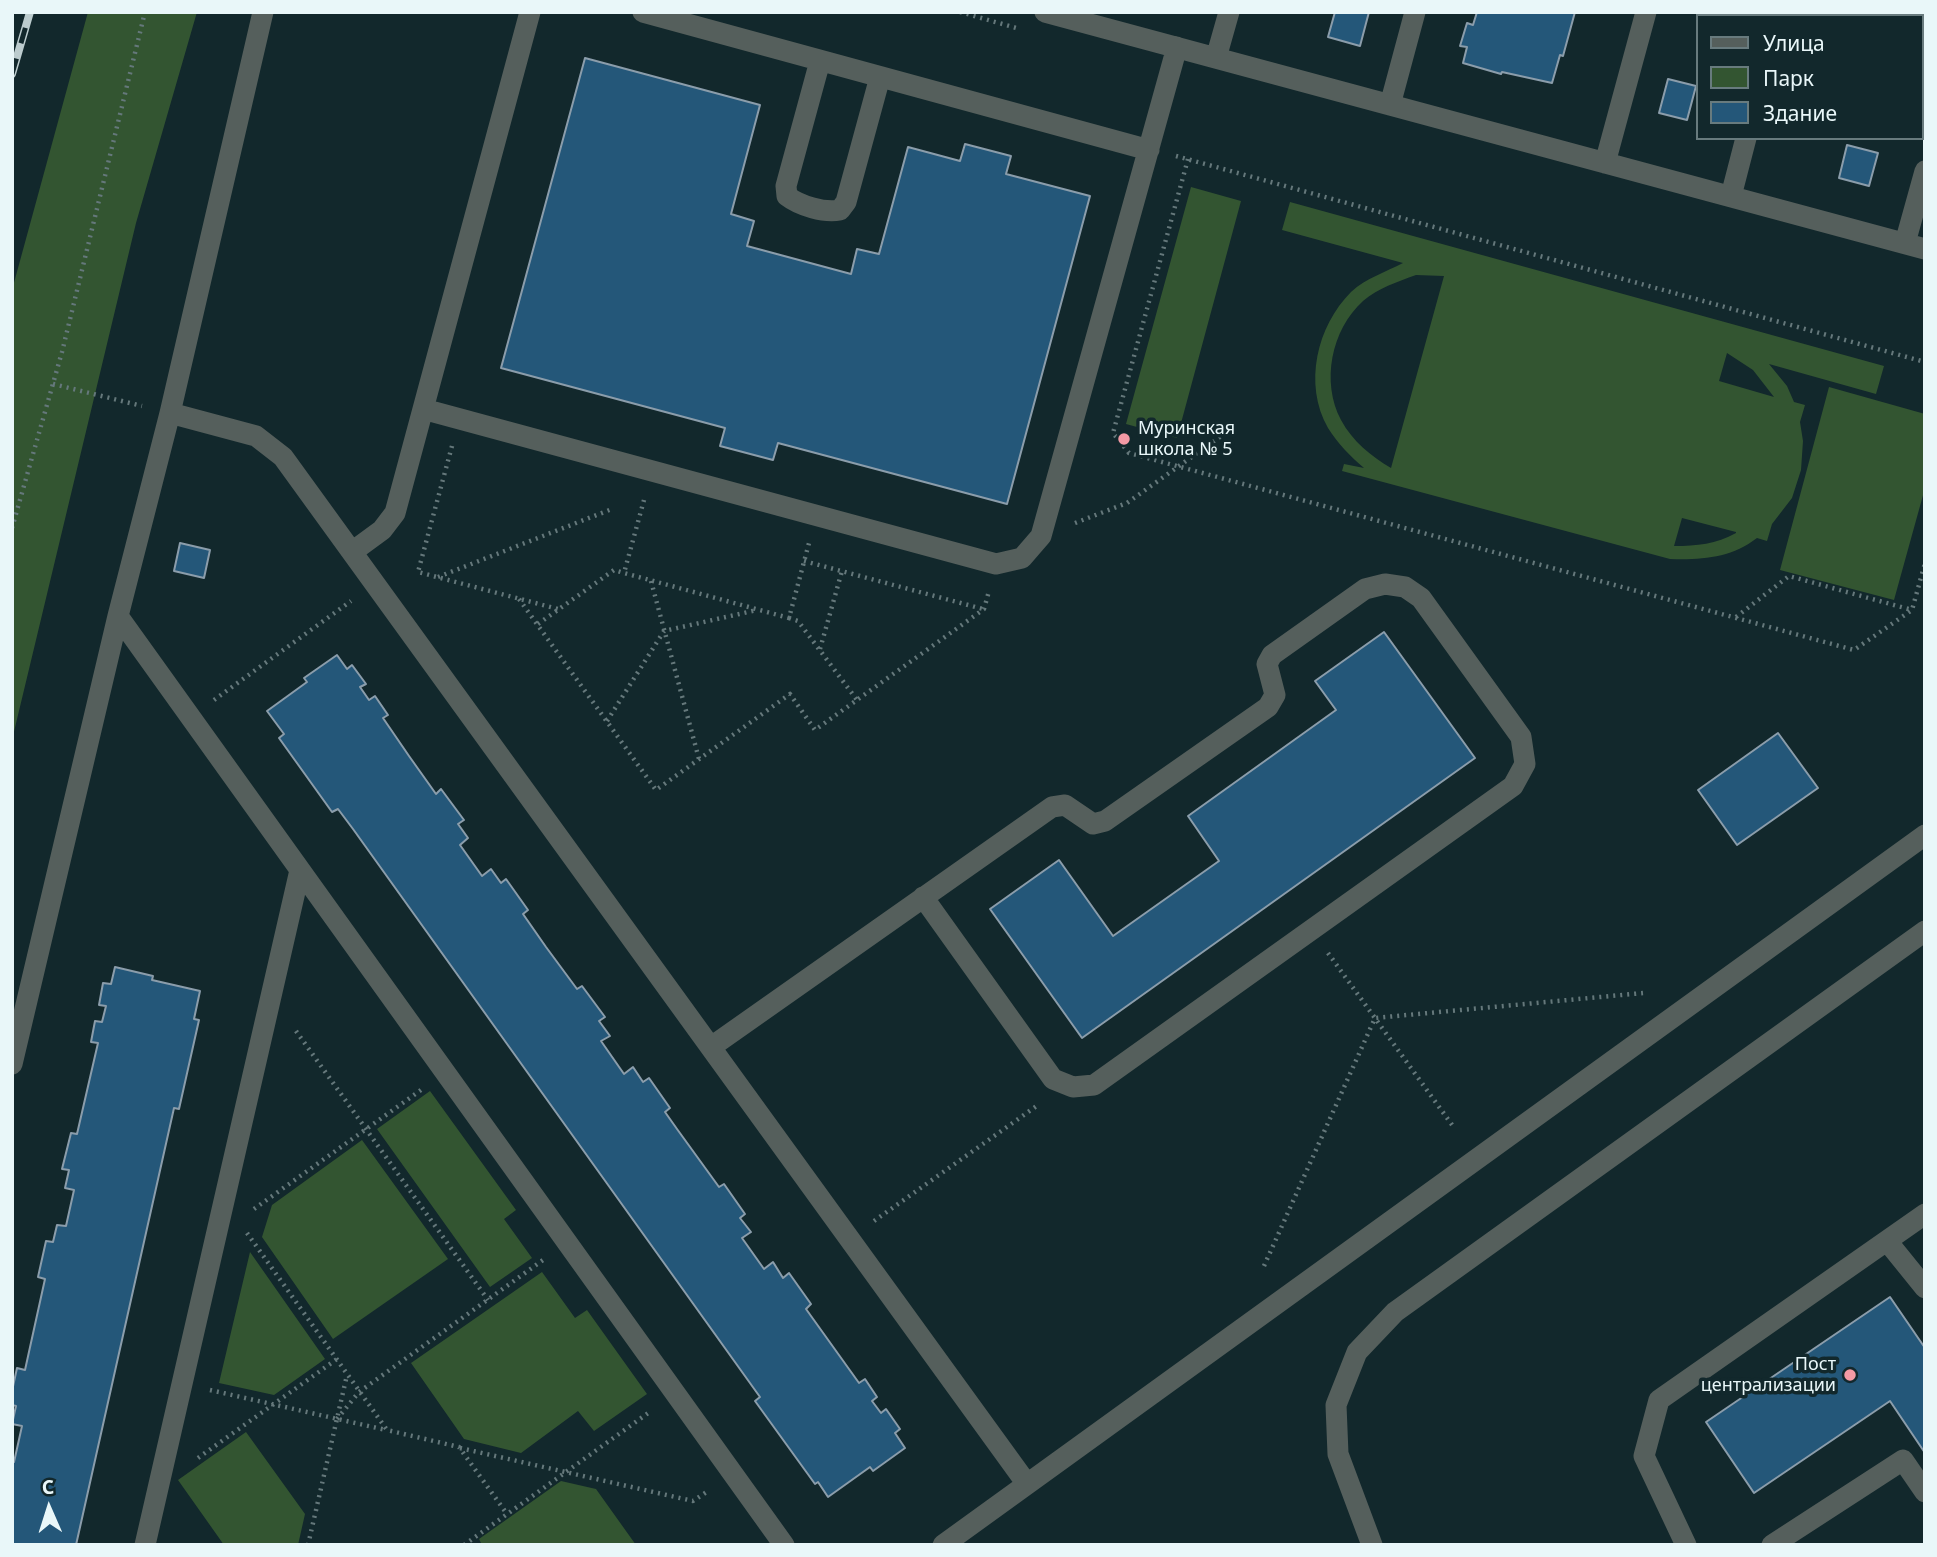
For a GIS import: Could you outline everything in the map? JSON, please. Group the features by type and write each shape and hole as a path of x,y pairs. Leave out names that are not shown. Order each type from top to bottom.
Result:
{"lane":[{"path":"12,1064 118,616 170,414 263,12"},
{"path":"352,552 382,530 395,513 530,12"},
{"path":"643,12 1149,150"},
{"path":"1045,12 1102,20 1216,58 1915,246 1925,171"},
{"path":"1216,58 1229,12"},
{"path":"1390,105 1415,12"},
{"path":"1605,163 1646,12"},
{"path":"423,409 996,564 1022,558 1041,536 1177,47"},
{"path":"820,61 786,186 787,196 795,202 830,212 840,210 846,202 880,77"},
{"path":"1731,196 1745,140"},
{"path":"170,414 256,436 283,457 1027,1484"},
{"path":"712,1047 923,897 1052,807 1065,804 1093,824 1105,821 1268,707 1275,695 1267,664 1272,655 1365,589 1385,584 1405,587 1421,598 1521,737 1525,764 1513,786 1094,1085 1073,1087 1053,1079 923,897"},
{"path":"118,616 784,1545"},
{"path":"943,1545 1925,835"},
{"path":"145,1545 300,870"},
{"path":"1372,1545 1338,1454 1336,1405 1357,1352 1395,1312 1925,931"},
{"path":"1686,1545 1644,1456 1659,1400 1925,1214"},
{"path":"1887,1241 1925,1288"},
{"path":"1772,1545 1903,1460 1925,1492"}],"path":[{"path":"12,528 53,384 145,12"},
{"path":"1149,150 1925,362"},
{"path":"1188,159 1113,433 1129,453 1854,650 1912,610 1925,563"},
{"path":"53,384 170,414"},
{"path":"459,419 418,572 558,610"},
{"path":"1041,536 1128,503 1224,434"},
{"path":"624,573 652,470"},
{"path":"437,577 612,509"},
{"path":"789,618 817,515"},
{"path":"804,561 984,610"},
{"path":"519,599 656,790 790,694 815,730 984,610 996,564"},
{"path":"538,624 614,570 798,621 857,700"},
{"path":"820,650 842,571"},
{"path":"1735,618 1789,576 1912,610"},
{"path":"651,580 699,759"},
{"path":"190,717 355,598"},
{"path":"607,721 664,631 759,610"},
{"path":"1311,930 1455,1129"},
{"path":"1375,1018 1643,993"},
{"path":"271,996 488,1300"},
{"path":"1264,1266 1375,1018"},
{"path":"253,1210 445,1072"},
{"path":"850,1238 1050,1096 1073,1087"},
{"path":"248,1234 251,1222"},
{"path":"218,1227 248,1234 387,1430"},
{"path":"337,1419 359,1392 567,1243"},
{"path":"158,1486 337,1359"},
{"path":"308,1545 347,1374"},
{"path":"182,1383 693,1501"},
{"path":"464,1545 472,1543 675,1394"},
{"path":"459,1447 508,1514"}],"green space":[{"path":"88,12 197,12 136,223 12,740 12,290"},
{"path":"1191,187 1241,201 1177,438 1126,424"},
{"path":"1290,202 1884,366 1876,394 1769,364 1787,386 1794,402 1805,405 1800,422 1803,441 1801,470 1792,498 1772,524 1767,541 1757,538 1737,550 1716,556 1670,559 1342,471 1344,464 1364,468 1336,439 1320,411 1315,375 1322,338 1339,306 1351,292 1403,263 1282,230","holes":["1416,275 1444,276 1391,468 1363,448 1341,420 1332,389 1332,357 1343,326 1363,301 1381,289","1727,353 1753,370 1774,397 1719,381","1682,518 1736,532 1714,542 1674,546"]},
{"path":"1829,387 1925,414 1925,488 1894,600 1780,570"},
{"path":"430,1091 516,1210 504,1219 532,1258 490,1287 377,1129"},
{"path":"362,1140 448,1259 333,1339 262,1237 272,1205"},
{"path":"250,1252 325,1359 274,1395 219,1383"},
{"path":"542,1272 575,1318 587,1310 647,1394 594,1431 578,1411 521,1453 464,1439 411,1363"},
{"path":"246,1432 305,1514 298,1545 224,1545 178,1480"},
{"path":"561,1481 596,1489 636,1545 482,1545 479,1539"}],"building":[{"path":"1335,12 1369,12 1360,46 1328,37"},
{"path":"1477,12 1575,12 1563,56 1560,55 1552,83 1502,72 1501,74 1463,63 1467,47 1460,46 1467,23 1473,25"},
{"path":"1757,12 1790,12 1790,14"},
{"path":"585,58 760,105 731,214 754,221 747,246 851,274 857,249 879,254 908,147 960,161 965,144 1011,156 1006,174 1090,196 1007,504 778,443 773,460 720,446 725,428 501,368"},
{"path":"1668,79 1696,86 1687,120 1659,113"},
{"path":"1847,145 1878,153 1869,186 1839,178"},
{"path":"180,543 210,550 204,578 174,571"},
{"path":"1384,632 1475,758 1082,1038 990,909 1059,860 1113,936 1219,861 1188,816 1336,710 1315,681"},
{"path":"337,655 347,669 352,665 366,684 360,687 369,700 375,696 388,715 383,718 436,794 441,789 464,820 458,824 468,838 460,845 482,876 491,869 501,883 506,879 528,910 523,914 546,947 577,989 582,986 605,1017 599,1021 610,1036 601,1041 624,1074 633,1067 643,1082 649,1078 670,1108 665,1112 719,1187 724,1184 745,1214 740,1218 751,1232 742,1238 764,1269 773,1262 783,1278 789,1273 811,1304 806,1309 859,1383 865,1379 877,1397 872,1401 881,1413 886,1409 900,1429 895,1433 905,1448 873,1471 870,1467 828,1497 818,1482 815,1484 755,1401 760,1397 353,829 338,809 332,812 279,738 284,734 267,711 307,682 304,678"},
{"path":"1778,733 1818,788 1737,845 1698,790"},
{"path":"115,967 153,976 152,980 200,991 194,1019 199,1020 179,1109 174,1108 76,1545 12,1545 12,1461 14,1462 22,1426 12,1424 16,1406 12,1405 12,1391 17,1368 25,1370 45,1279 38,1277 46,1241 53,1242 57,1225 66,1226 74,1190 65,1188 69,1170 62,1169 71,1133 77,1134 98,1043 91,1042 95,1021 102,1022 106,1006 99,1005 103,983 111,984"},
{"name":"Пост централизации","path":"1890,1297 1925,1348 1925,1453 1890,1401 1754,1493 1706,1422"}],"railway":[{"path":"12,74 30,12"}],"place":[{"name":"Муринская школа № 5","path":"1124,439"},
{"name":"Пост централизации","path":"1850,1375"}]}
